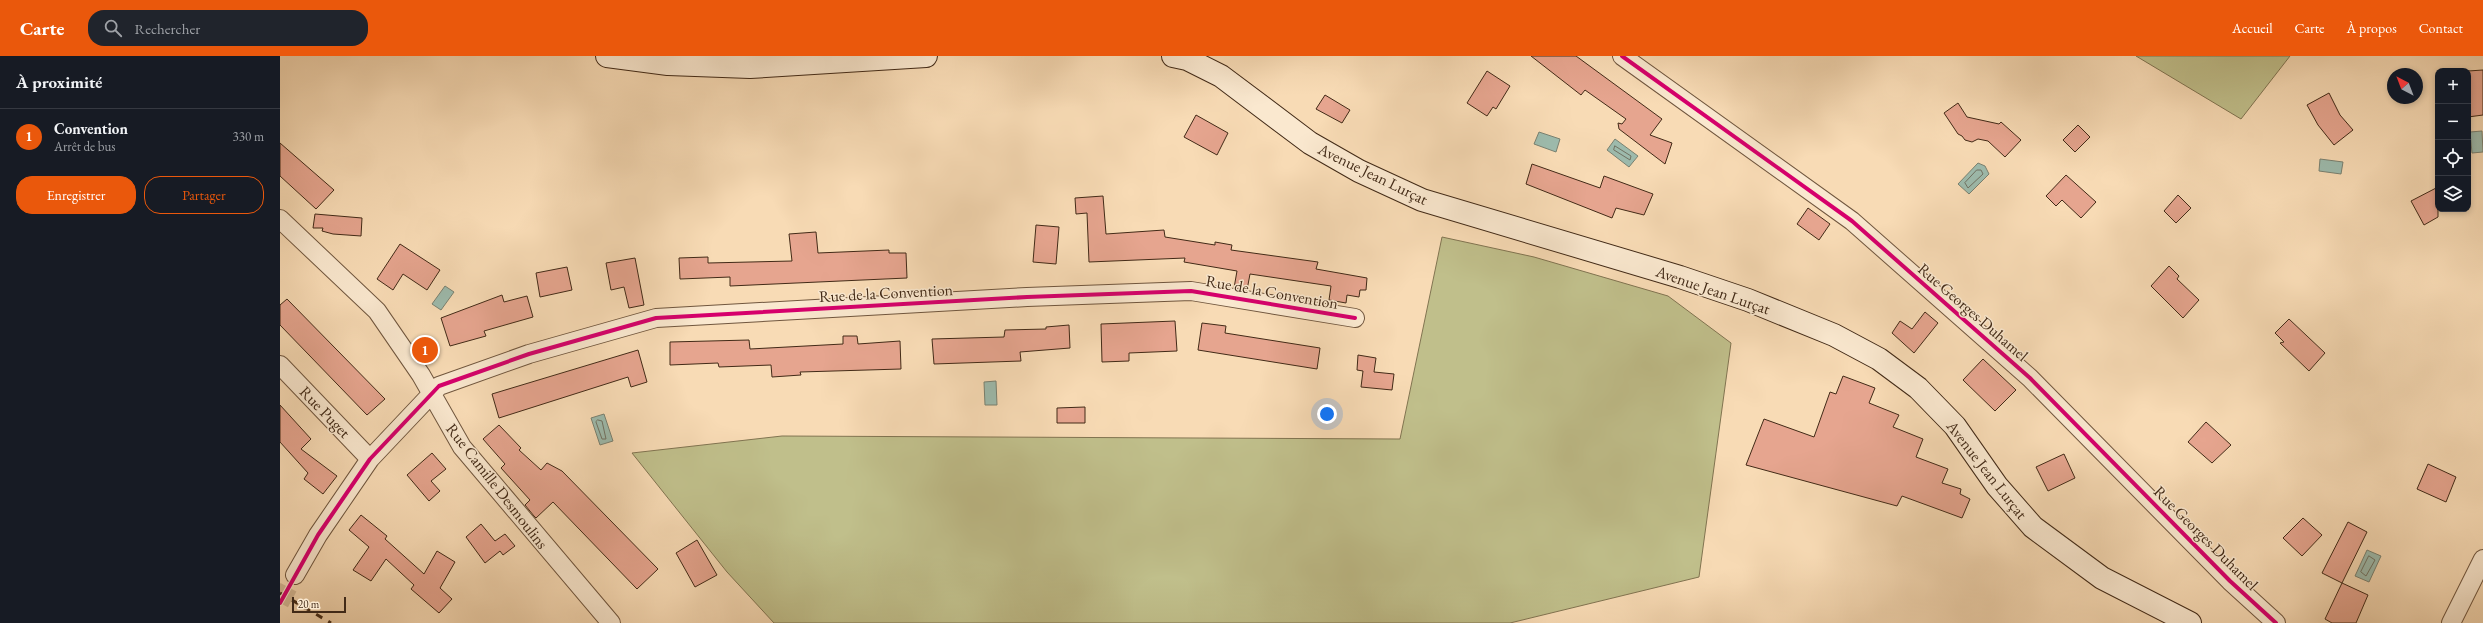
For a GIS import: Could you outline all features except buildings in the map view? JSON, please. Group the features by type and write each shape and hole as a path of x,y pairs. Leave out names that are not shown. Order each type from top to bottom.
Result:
{"main road":[{"path":"607,56 668,64 750,67 926,56"},
{"name":"Avenue Jean Lurçat","path":"1173,56 1187,59 1221,76 1310,143 1359,171 1422,200 1680,277 1748,300 1834,335 1879,359 1918,388 1955,426 1997,486 2033,527 2102,578 2190,623"}],"street":[{"name":"Rue Georges Duhamel","path":"1622,56 1852,221 2030,378 2230,582 2276,623"},
{"name":"Rue Camille Desmoulins","path":"280,219 377,311 421,375 462,448 611,623"},
{"name":"Rue de la Convention","path":"295,575 318,535 370,459 439,386 529,354 656,318 1019,297 1191,291 1355,318"},
{"name":"Rue Puget","path":"280,365 370,459"},
{"path":"2451,623 2483,559"}],"shaded area":[{"path":"2136,56 2290,56 2241,119"},
{"path":"1442,237 1534,257 1668,296 1731,343 1699,577 1510,623 774,623 727,572 632,453 782,436 1400,439"}],"water":[{"path":"2482,131 2483,152 2472,153 2471,132"},
{"path":"1539,132 1560,139 1556,152 1534,144"},
{"path":"1615,139 1638,156 1629,167 1607,150"},
{"path":"2320,159 2343,162 2341,174 2319,171"},
{"path":"1978,163 1985,166 1989,174 1969,194 1958,184"},
{"path":"445,286 454,292 441,310 432,304"},
{"path":"996,381 997,405 985,405 984,382"},
{"path":"604,414 613,441 600,445 591,418"},
{"path":"2367,550 2381,556 2369,582 2355,576"}],"tunnel":[{"path":"280,603 295,575"}],"railway":[{"path":"280,593 331,623"}],"cycle path":[{"path":"1622,56 1852,221 2030,378 2230,581 2276,623"},
{"path":"280,603 318,535 370,459 439,386 529,354 656,318 1027,297 1191,291 1355,318"}],"place":[{"name":"Convention","path":"425,350"}]}
